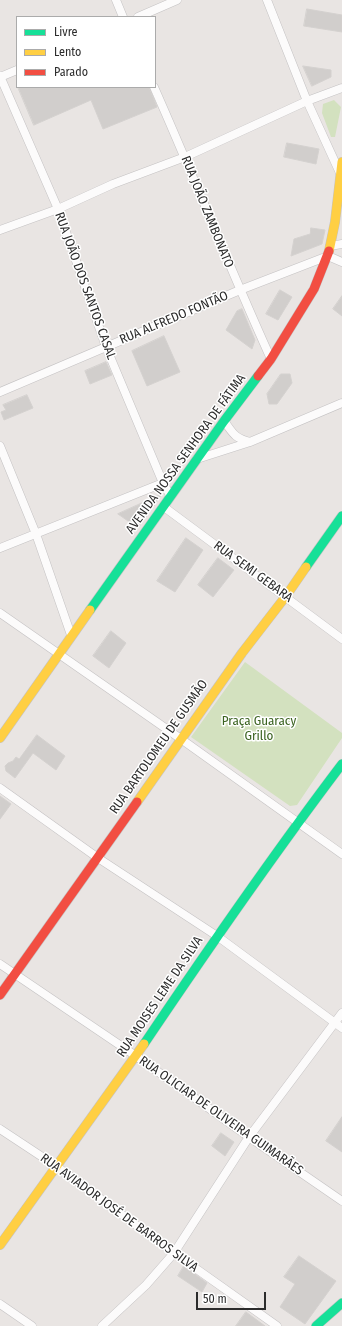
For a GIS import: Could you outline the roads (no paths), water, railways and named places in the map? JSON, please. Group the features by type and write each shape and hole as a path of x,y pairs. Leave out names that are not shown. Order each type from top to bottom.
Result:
{"street":[{"path":"116,0 123,16"},
{"path":"140,16 177,0"},
{"path":"267,0 307,101 340,173"},
{"path":"0,77 16,70"},
{"name":"RUA JOÃO DOS SANTOS CASAL","path":"0,77 58,209 106,347 163,483 170,495"},
{"name":"RUA JOÃO ZAMBONATO","path":"154,88 185,157 240,290 271,359"},
{"path":"0,230 58,209 113,184 185,157 307,101 342,88"},
{"name":"AVENIDA NOSSA SENHORA DE FÁTIMA","path":"0,738 59,655 71,635 164,507 170,495 224,420 271,359 314,289 328,256 335,222 342,162"},
{"path":"330,246 342,244"},
{"path":"328,256 342,262"},
{"name":"RUA ALFREDO FONTÃO","path":"0,392 240,290 328,256"},
{"path":"197,459 250,442 342,403"},
{"path":"224,420 236,437 250,442"},
{"path":"0,446 36,534 71,635"},
{"path":"0,548 163,483"},
{"name":"RUA SEMI GEBARA","path":"164,507 342,638"},
{"name":"RUA BARTOLOMEU DE GUSMÃO","path":"0,995 242,653 286,596 342,516"},
{"path":"0,612 342,854"},
{"name":"RUA MOISES LEME DA SILVA","path":"0,1245 136,1056 217,936 297,823 342,764"},
{"path":"0,788 98,858 217,936 339,1026"},
{"name":"RUA OLICIAR DE OLIVEIRA GUIMARÃES","path":"0,964 136,1056 342,1201"},
{"path":"102,1326 146,1286 174,1253 249,1137 339,1026 342,1013"},
{"name":"RUA AVIADOR JOSÉ DE BARROS SILVA","path":"0,1129 56,1166 174,1253 277,1326"},
{"path":"316,1326 342,1303"},
{"path":"0,1304 32,1326"}],"park label":[{"name":"Praça Guaracy Grillo","path":"259,728"}]}
